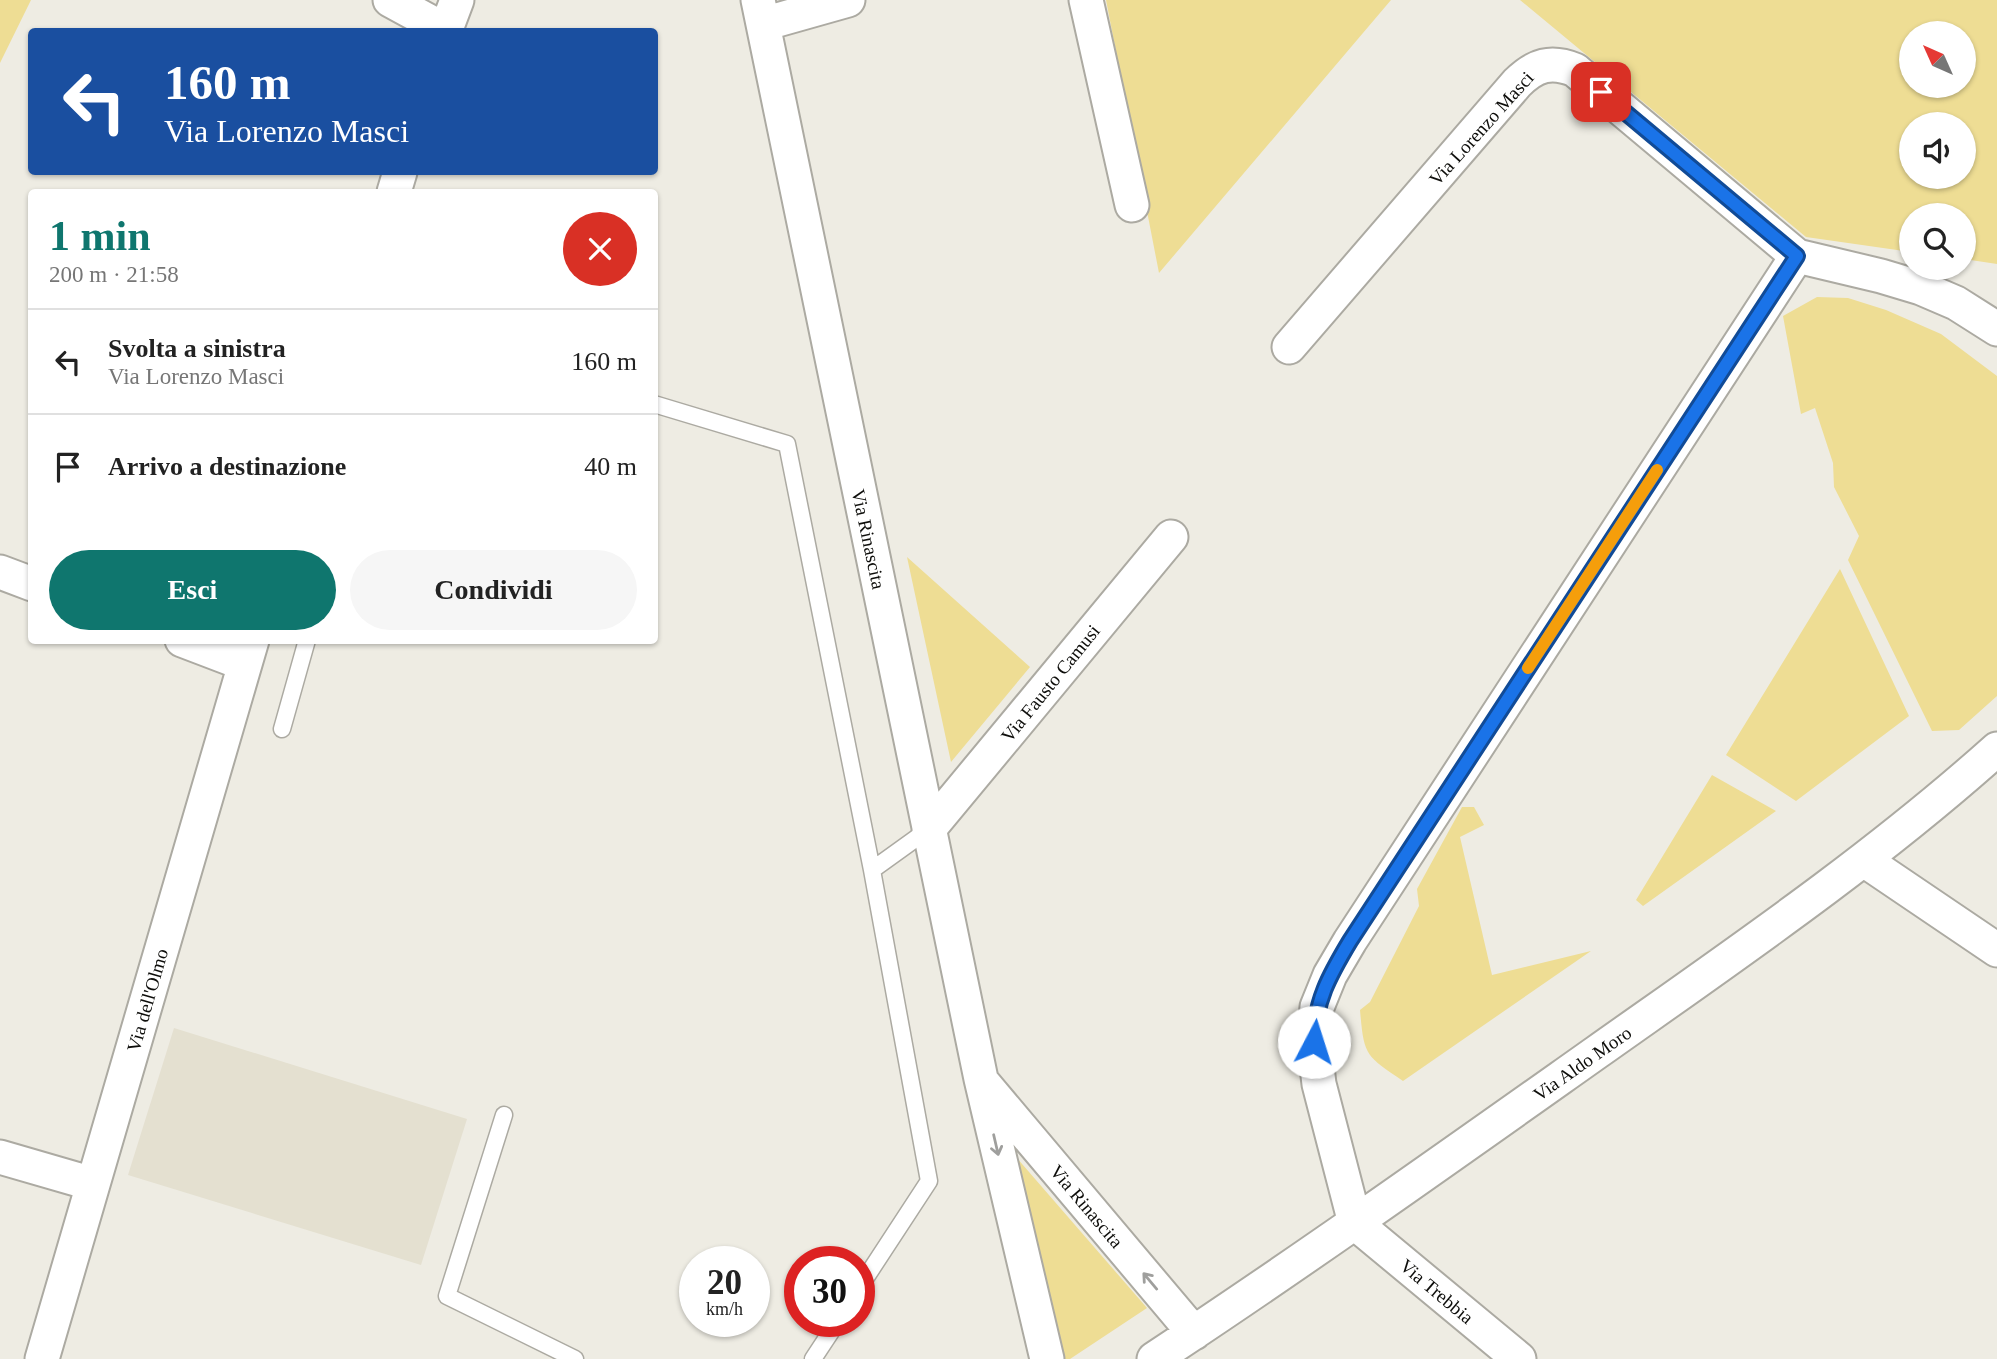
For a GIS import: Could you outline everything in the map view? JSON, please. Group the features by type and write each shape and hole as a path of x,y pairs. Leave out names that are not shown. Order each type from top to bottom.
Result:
{"street":[{"path":"390,0 449,20"},
{"path":"761,12 848,0"},
{"path":"1087,0 1132,205"},
{"name":"Via Rinascita","path":"761,12 981,1079 1047,1359"},
{"name":"Via Lorenzo Masci","path":"1289,347 1526,73 1550,64 1575,70 1797,256 1912,285 1955,303 1997,329"},
{"path":"1355,1223 1319,1084 1315,1056 1317,1007 1330,975 1797,256"},
{"name":"Via Fausto Camusi","path":"929,830 1171,537"},
{"path":"0,572 28,582"},
{"path":"204,644 248,652"},
{"name":"Via dell'Olmo","path":"42,1359 248,652"},
{"name":"Via Aldo Moro","path":"1154,1359 1355,1223 1777,925 1932,806 1997,749"},
{"path":"1864,860 1997,950"},
{"name":"Via Rinascita","path":"981,1079 1194,1333"},
{"path":"0,1157 93,1184"},
{"name":"Via Trebbia","path":"1355,1223 1519,1359"}],"lane":[{"path":"658,405 787,444 872,870 929,1181 875,1264"},
{"path":"282,729 306,644"},
{"path":"872,870 929,830"},
{"path":"504,1115 447,1296 575,1359"},
{"path":"813,1359 827,1337"}],"shaded area":[{"path":"0,0 31,0 0,63"},
{"path":"1106,0 1391,0 1159,273"},
{"path":"1520,0 1997,0 1997,264 1976,261 1976,203 1899,203 1899,250 1806,237"},
{"path":"1817,297 1848,298 1886,310 1941,334 1997,376 1997,696 1959,730 1932,731 1848,560 1859,536 1834,487 1833,463 1815,408 1801,414 1783,316"},
{"path":"907,557 1030,667 951,762"},
{"path":"1840,569 1909,716 1796,801 1726,755"},
{"path":"1712,775 1776,811 1643,906 1636,900"},
{"path":"1462,807 1474,807 1484,825 1460,837 1492,975 1591,951 1403,1081 1369,1053 1363,1037 1360,1010 1370,1002 1419,906 1417,889"},
{"path":"174,1028 467,1119 421,1265 128,1175"},
{"path":"1009,1149 1147,1308 1070,1359 1061,1359"}],"slow traffic":[{"path":"1528,668 1657,470"}],"route":[{"path":"1314,1042 1317,1007 1330,975 1350,941 1797,256 1601,92"}]}
